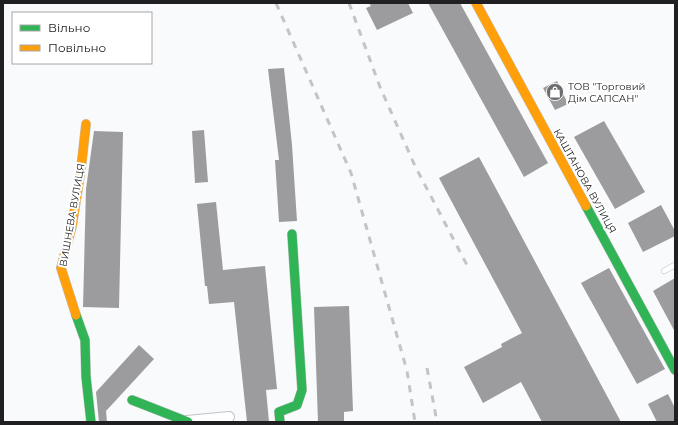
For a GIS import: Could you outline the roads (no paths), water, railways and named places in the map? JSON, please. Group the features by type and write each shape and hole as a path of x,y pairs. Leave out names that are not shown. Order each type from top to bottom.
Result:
{"street":[{"name":"КАШТАНОВА ВУЛИЦЯ","path":"476,3 675,370"},
{"name":"ВИШНЕВА ВУЛИЦЯ","path":"86,124 72,226 62,268 68,291 85,340 86,377 91,422"},
{"path":"280,422 279,412 297,405 302,390 292,234"},
{"path":"132,400 188,422 229,417"}],"lane":[{"path":"664,271 675,265"}],"railway":[{"path":"276,3 351,173 407,371 415,422"},
{"path":"349,3 380,87 415,166 468,267"},
{"path":"427,368 437,422"}],"place":[{"name":"ТОВ \"Торговий Дім САПСАН\"","path":"555,92"}]}
